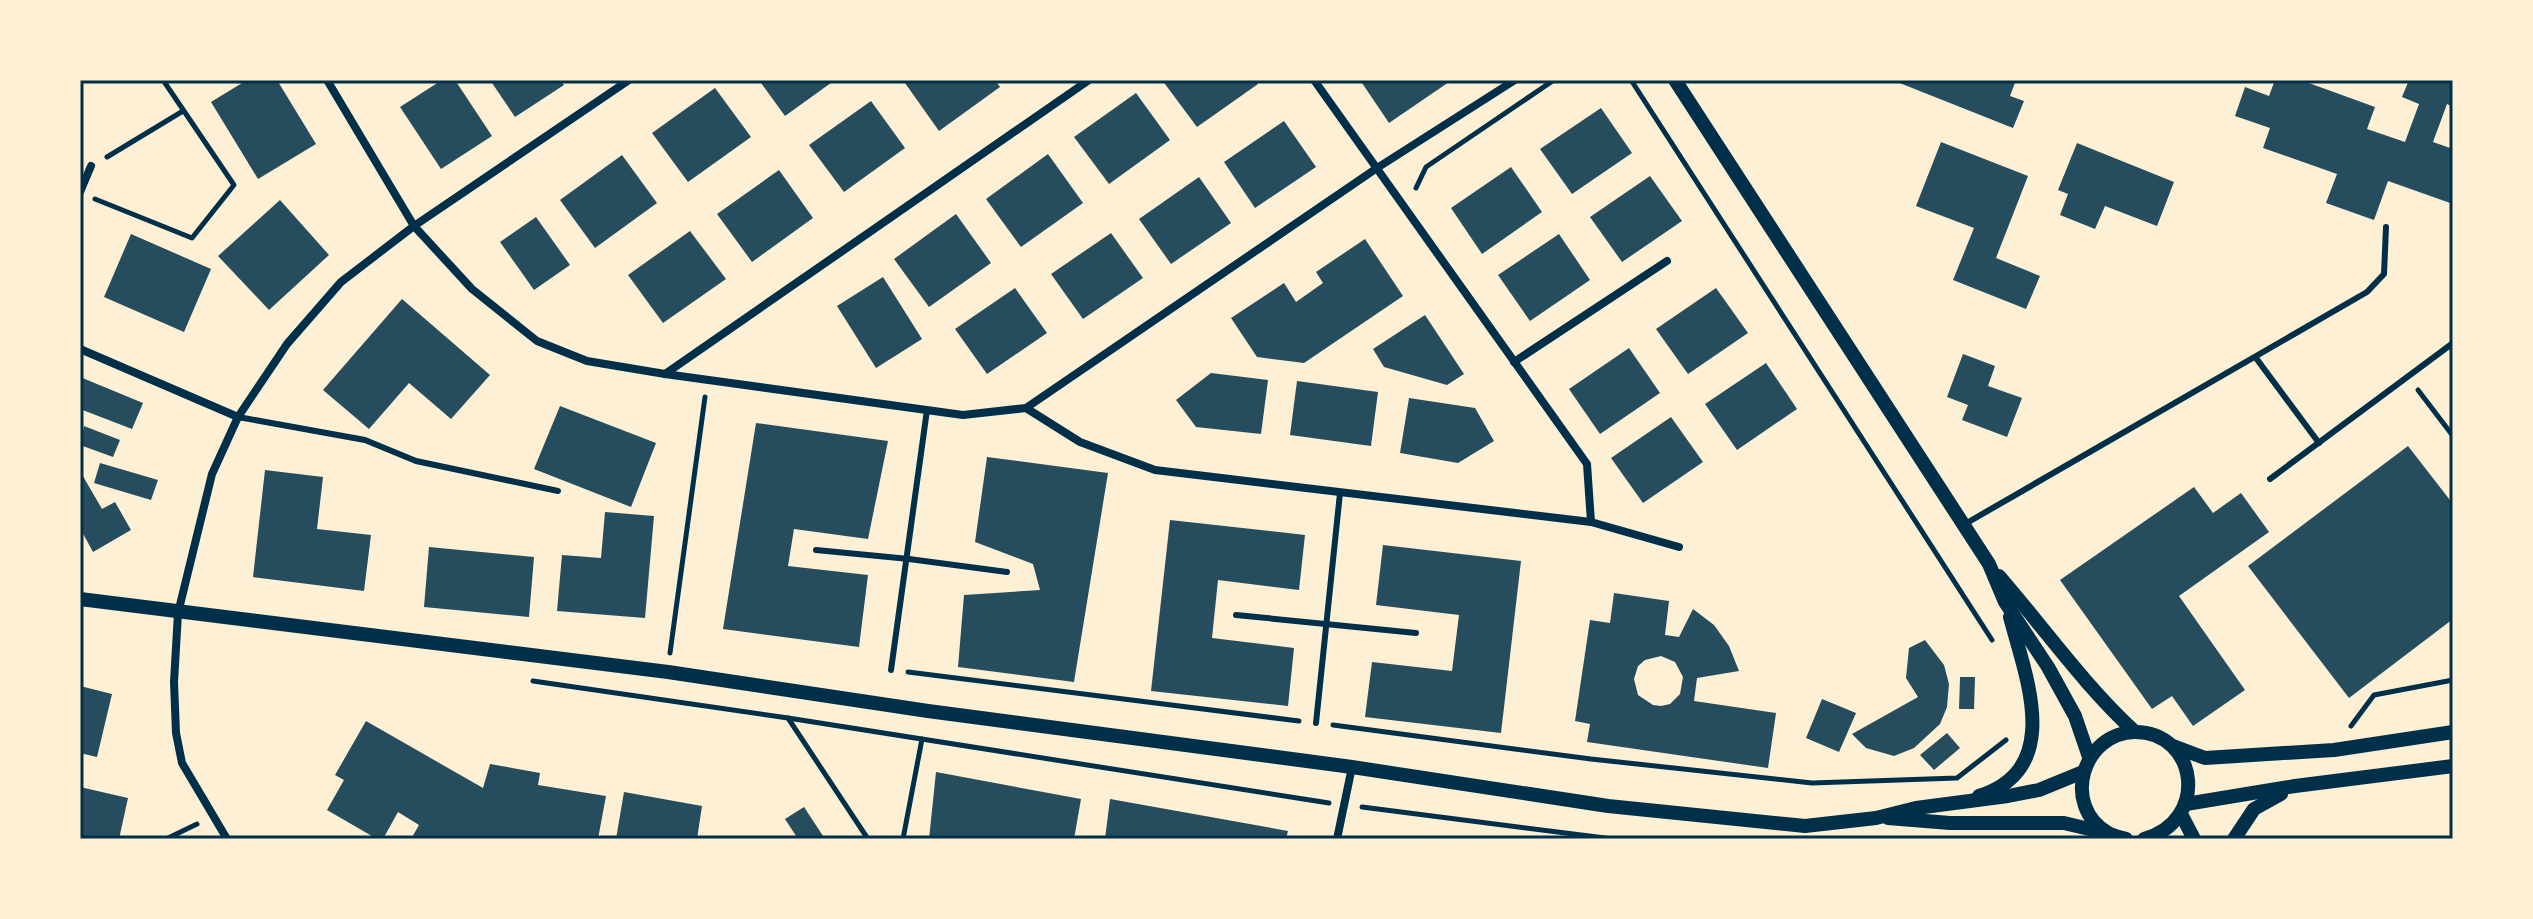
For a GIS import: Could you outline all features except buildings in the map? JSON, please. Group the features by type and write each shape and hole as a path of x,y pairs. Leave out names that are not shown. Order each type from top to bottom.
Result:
{"street":[{"path":"327,80 414,226 472,289 537,341 587,361 963,415 1026,408 1377,168 1515,80"},
{"path":"227,839 182,763 176,733 174,682 178,613 212,474 238,417 287,344 341,282 414,226 629,80"},
{"path":"665,374 1089,80"},
{"path":"1314,80 1587,464 1591,522"},
{"path":"1675,80 1989,564 2105,704 2135,732"},
{"path":"80,192 91,166"},
{"path":"1514,362 1667,261"},
{"path":"80,349 238,417"},
{"path":"1026,408 1080,442 1155,470 1591,522 1679,547"},
{"path":"80,599 668,672 1804,832 1984,795 2011,780 2032,743 2033,704 2005,602 1989,564"},
{"path":"2005,602 2048,667 2075,716 2089,757"},
{"path":"2109,833 2095,822 2086,808 2081,791 2083,772 2089,757 2101,744 2117,735 2147,734 2205,758 2334,750 2453,732"},
{"path":"2144,839 2171,826 2183,809 2189,789 2187,772 2180,757 2169,745"},
{"path":"2183,809 2295,786 2453,766"},
{"path":"1337,839 1352,767"},
{"path":"1916,808 2039,790 2083,772"},
{"path":"2234,839 2254,809 2295,786"},
{"path":"2183,809 2194,839"},
{"path":"1876,818 1950,823 2064,823 2126,839"}],"lane":[{"path":"1964,525 2367,292 2384,274 2386,227"},
{"path":"2270,479 2453,343"},
{"path":"2256,358 2319,443"},
{"path":"891,670 909,559 927,410"},
{"path":"238,417 365,440 416,461 558,491"},
{"path":"1316,723 1340,493"},
{"path":"816,550 1007,572"},
{"path":"1236,615 1416,633"}],"path":[{"path":"94,199 192,238 234,185 163,80"},
{"path":"1423,199 1415,187 1426,167 1554,80"},
{"path":"1631,80 1995,645"},
{"path":"91,166 183,111"},
{"path":"2408,377 2453,436"},
{"path":"668,672 707,380"},
{"path":"891,670 1591,759 1812,783 1957,778 2006,741 2007,727"},
{"path":"520,679 1345,805 1613,839"},
{"path":"2334,750 2374,695 2453,680"},
{"path":"903,839 928,711"},
{"path":"788,718 868,839"},
{"path":"166,839 212,816"}]}
